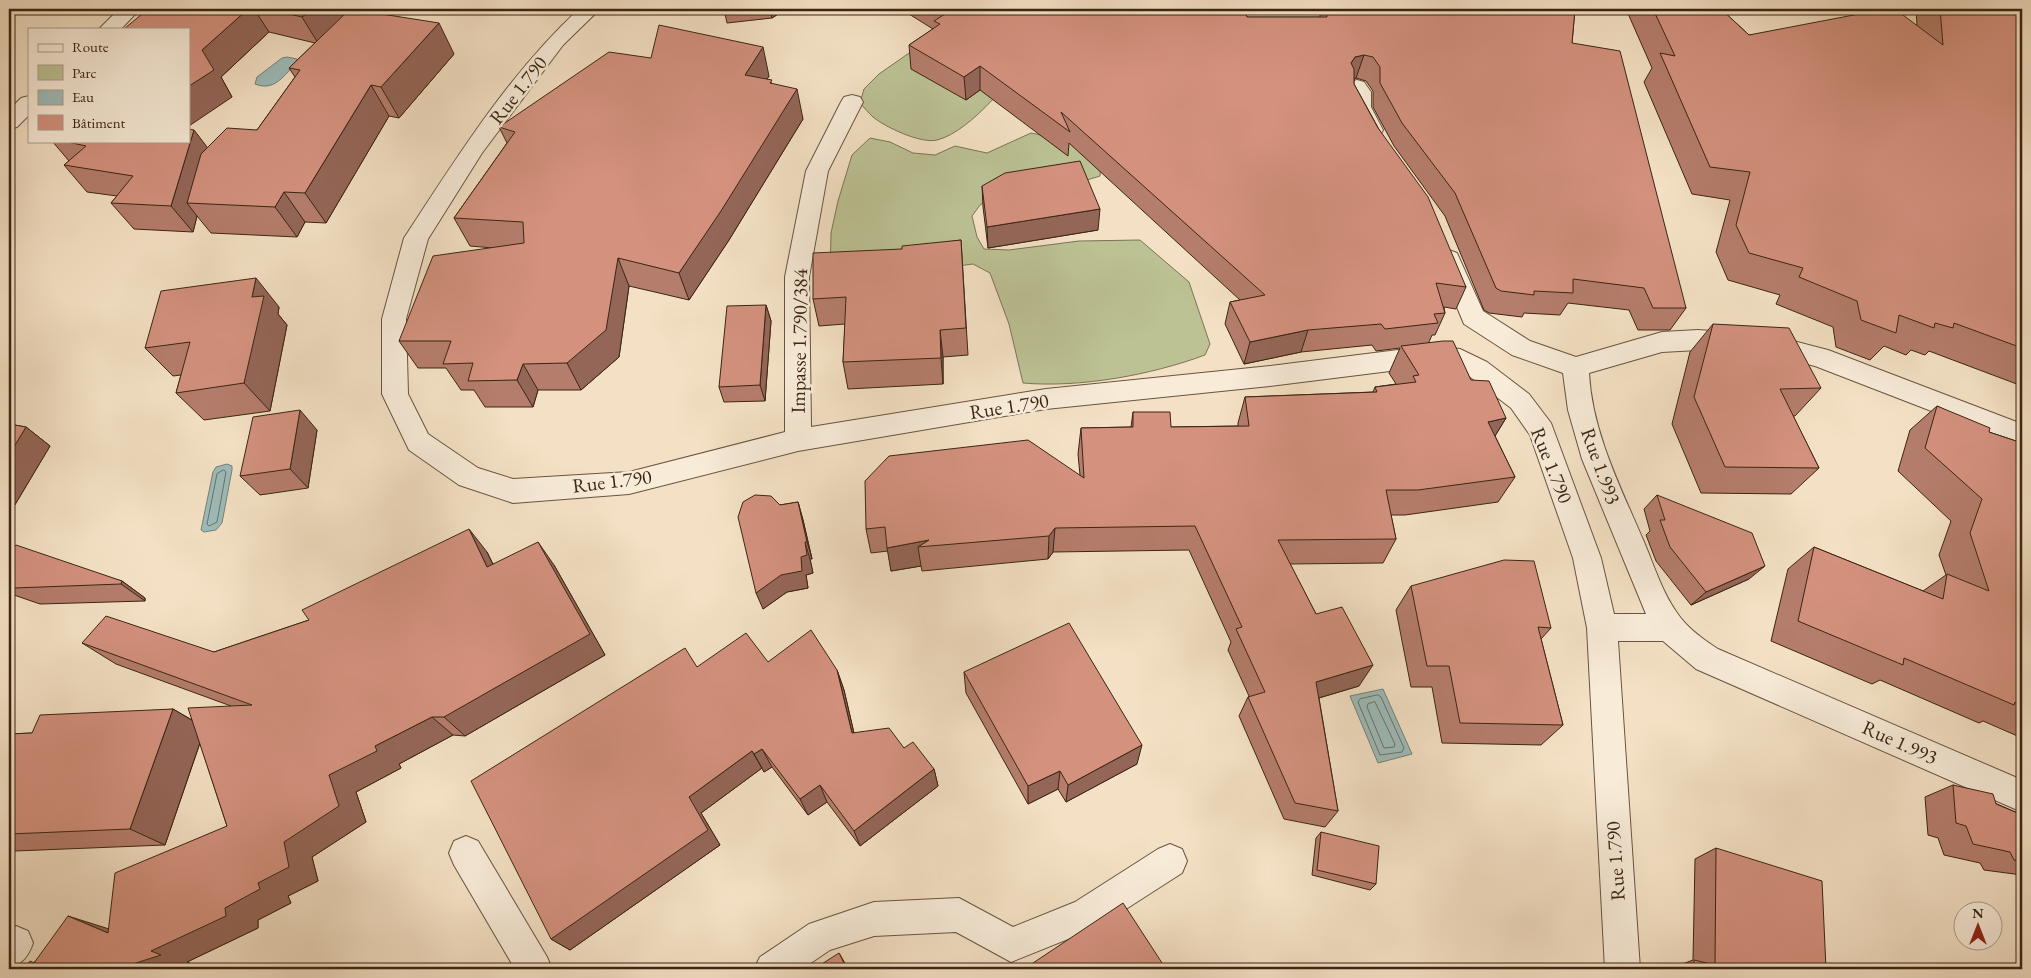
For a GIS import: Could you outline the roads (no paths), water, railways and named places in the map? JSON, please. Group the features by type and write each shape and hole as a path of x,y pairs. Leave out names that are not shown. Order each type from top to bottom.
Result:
{"street":[{"path":"110,28 130,9"},
{"name":"Rue 1.790","path":"590,9 556,41 474,148 416,238 394,319 395,394 418,442 469,477 514,491 629,483 798,440 1046,399 1270,376 1430,356 1460,359 1478,369 1520,401 1542,431 1587,558 1602,628 1622,969"},
{"path":"1357,87 1360,92 1360,107 1383,150"},
{"name":"Impasse 1.790/384","path":"798,440 797,277 817,171 852,102"},
{"path":"9,122 28,104"},
{"path":"1442,241 1473,317 1521,348 1576,367 1662,342 1698,340 1770,345 1819,357 2022,435"},
{"name":"Rue 1.993","path":"1576,367 1575,384 1589,438 1654,598 1670,627 1686,644 1707,659 2022,796"},
{"path":"1602,628 1670,627"},
{"path":"466,853 535,969"},
{"path":"772,969 821,936 874,920 959,915 1011,945 1086,915 1170,861"}],"water":[{"path":"282,58 297,59 297,62 279,81 268,86 255,84 257,77"},
{"path":"227,464 232,466 232,470 222,523 216,530 204,532 201,530 213,472 216,467"},
{"path":"1383,689 1412,754 1378,763 1350,696"}]}
